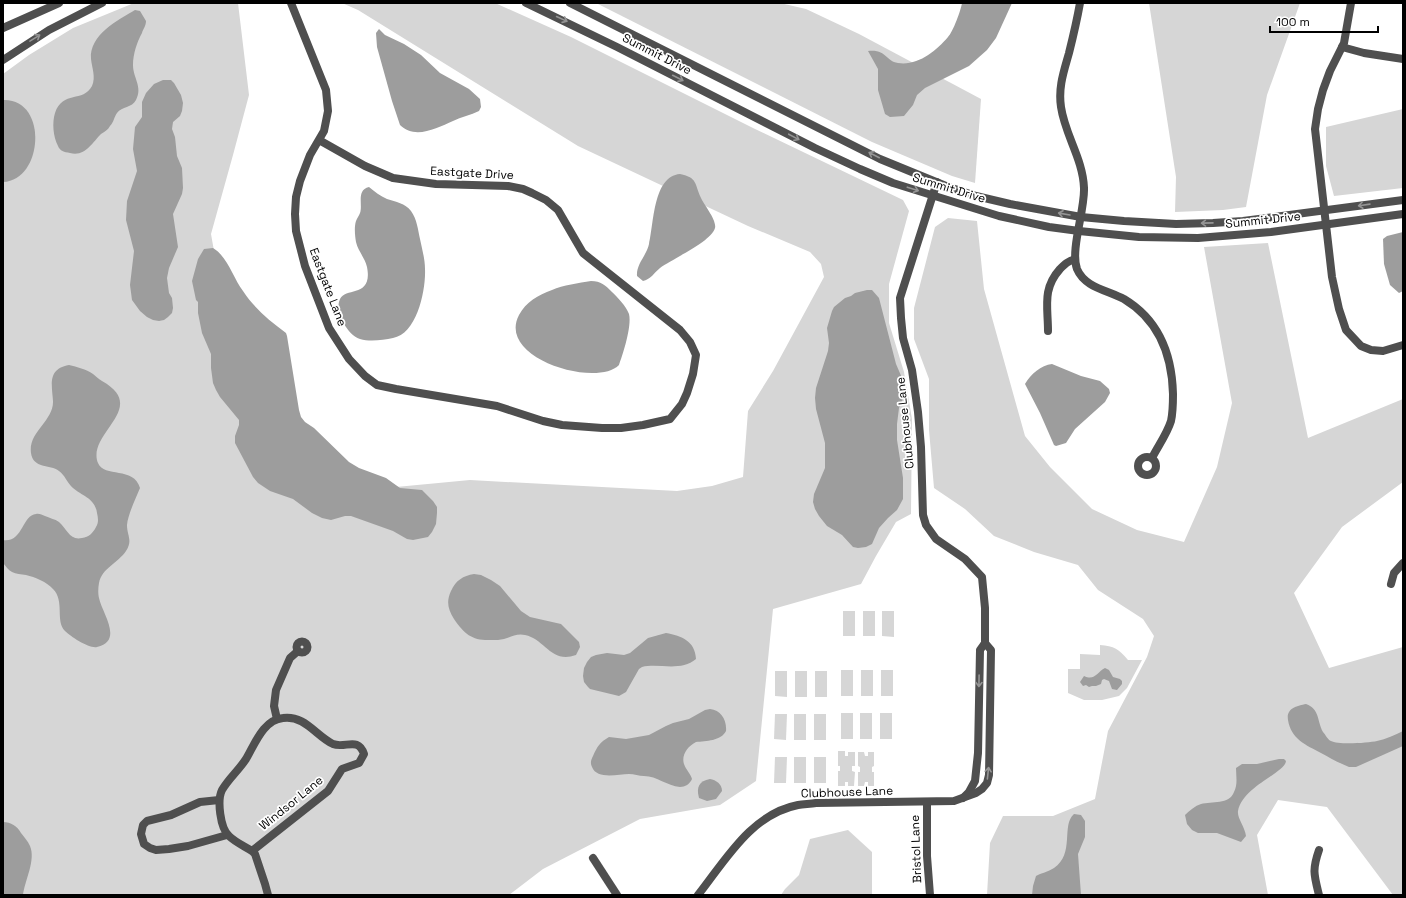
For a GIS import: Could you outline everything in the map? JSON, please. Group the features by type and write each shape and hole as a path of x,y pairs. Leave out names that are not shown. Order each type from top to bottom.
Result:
{"street":[{"path":"3,28 59,3"},
{"path":"3,60 48,30 102,3"},
{"path":"291,3 326,90 328,100 328,116 324,131 319,140"},
{"name":"Summit Drive","path":"526,3 617,47 822,151 893,183 999,216 1049,227 1078,231 1139,237 1198,238 1326,225 1403,214"},
{"name":"Summit Drive","path":"570,3 880,159 936,182 983,198 1081,217 1169,223 1213,223 1324,211 1403,200"},
{"path":"1080,3 1072,41 1062,74 1060,94 1063,119 1082,172 1084,197 1075,259 1078,270 1083,279 1091,285 1123,299 1144,314 1159,335 1167,353 1172,378 1173,409 1169,425 1152,458"},
{"path":"1351,3 1348,29 1342,48 1330,71 1323,90 1315,129 1332,277 1339,309 1346,330 1361,346 1371,350 1383,351 1403,346"},
{"path":"1342,48 1403,59"},
{"name":"Eastgate Drive","path":"319,140 365,166 393,178 436,184 508,186 523,189 546,200 558,210 583,253 680,330 690,342 696,355 692,381 682,404 670,418 643,425 621,428 590,428 562,425"},
{"name":"Eastgate Lane","path":"319,140 305,165 300,181 296,197 296,231 305,266 329,328 349,359 365,376 377,385 497,406 562,425"},
{"name":"Clubhouse Lane","path":"936,182 900,298 903,338 912,370 918,412 921,447 923,515 926,525 936,539 965,559 982,576 985,608 985,643 980,650 978,746 975,781 969,792 963,798"},
{"path":"1048,331 1047,290 1050,282 1068,261 1075,259"},
{"path":"1391,584 1394,573 1403,563"},
{"name":"Clubhouse Lane","path":"698,895 748,833 760,823 787,808 797,805 816,803 954,801 976,793 982,789 987,783 989,775 991,650 985,643"},
{"path":"268,895 259,865 252,851 227,835 222,822 219,800 222,790 245,760 259,735 269,724 277,719 274,706 276,690 290,658 298,651"},
{"name":"Windsor Lane","path":"252,851 328,791 342,769 359,763 364,754 362,749 354,744 338,745 332,743 298,720 287,718 277,719"},
{"path":"219,800 200,802 171,815 147,821 143,825 141,834 144,844 156,850 188,846 227,835"},
{"name":"Bristol Lane","path":"927,802 927,856 930,895"},
{"path":"1319,850 1315,860 1314,873 1319,895"},
{"path":"593,858 617,895"}],"shaded area":[{"path":"134,3 238,3 249,95 211,234 240,397 375,489 470,480 677,491 712,486 743,477 748,411 773,371 824,277 821,264 810,252 748,226 578,146 358,10 342,3 495,3 571,37 753,128 903,200 909,211 889,284 889,323 904,372 912,419 911,514 896,522 861,584 773,609 756,781 720,805 640,819 543,869 509,895 3,895 3,74 29,55 73,28"},
{"path":"596,3 780,3 806,9 859,34 981,99 975,183 952,176 872,142"},
{"path":"962,3 1012,3 996,38 987,50 969,66 925,88 917,95 913,105 904,116 890,117 885,114 878,90 878,69 868,51 882,53 890,60 898,63 919,60 938,47 950,34"},
{"path":"1149,3 1300,3 1267,95 1246,207 1223,210 1175,212 1176,177"},
{"path":"135,10 140,11 146,21 137,44 134,57 133,70 138,87 138,95 136,100 134,103 119,111 108,129 84,151 75,154 62,151 59,148 55,138 55,113 63,101 84,94 92,86 94,79 91,59 92,50 95,43 106,29"},
{"path":"379,29 385,35 404,44 421,55 440,73 469,89 480,99 481,107 479,111 440,127 426,131 412,132 400,125 377,47 376,33"},
{"path":"163,80 171,80 174,83 181,95 183,103 180,116 173,122 172,129 175,137 177,156 182,168 183,188 182,194 173,214 178,247 169,268 167,278 173,308 172,313 168,317 159,321 147,317 140,311 132,300 130,285 134,251 126,220 127,201 137,171 133,149 135,127 142,117 142,102 146,93 154,84"},
{"path":"3,100 18,103 28,112 34,125 35,140 33,155 27,168 17,178 3,182"},
{"path":"1403,109 1403,188 1334,196 1326,166 1326,127"},
{"path":"680,174 690,177 695,182 701,198 714,221 715,228 706,239 660,268 650,278 643,281 637,276 637,272 648,248 656,202 664,183 671,177"},
{"path":"369,187 382,197 403,204 409,208 415,217 425,269 422,299 414,320 401,335 393,338 372,341 355,337 343,322 339,310 340,299 343,295 363,288 368,277 365,261 357,245 355,229 356,221 361,210 361,194"},
{"path":"948,218 977,221 984,289 1025,436 1050,467 1092,509 1137,530 1184,542 1217,467 1232,403 1204,247 1268,243 1308,438 1403,399 1403,482 1342,527 1294,593 1329,668 1403,647 1403,895 1393,895 1327,807 1278,800 1257,835 1268,895 987,895 990,843 1003,816 1053,816 1095,799 1108,731 1147,657 1154,636 1143,619 1098,590 1078,565 1034,552 994,536 965,509 934,488 929,430 929,379 914,339 914,308 935,227"},
{"path":"1403,232 1403,291 1399,293 1390,285 1384,264 1383,239 1387,236"},
{"path":"213,248 223,257 239,286 257,309 286,333 301,417 349,462 359,468 386,478 400,488 422,490 437,507 436,524 428,537 413,540 407,539 393,531 351,516 331,520 322,518 312,513 293,499 270,491 258,483 253,477 235,443 239,420 220,397 213,383 211,354 202,333 198,313 198,302 196,300 192,281 198,259 204,249"},
{"path":"591,281 603,284 607,287 622,302 629,314 630,319 628,333 619,365 607,371 591,373 572,371 552,365 535,356 522,345 516,331 519,315 525,306 542,294 556,288"},
{"path":"872,290 879,298 896,364 905,385 903,399 899,408 897,424 897,440 903,478 903,499 897,510 879,528 872,544 866,547 858,548 853,547 842,535 827,526 815,509 813,502 814,494 825,468 825,443 816,409 815,398 816,388 828,351 829,343 827,328 832,311 834,307 845,298 855,293"},
{"path":"1052,364 1081,376 1100,381 1109,389 1110,393 1105,402 1075,429 1066,443 1056,446 1054,445 1025,384 1037,371 1044,366"},
{"path":"69,365 90,372 115,391 120,401 119,411 100,441 97,452 98,463 106,470 126,474 132,477 137,481 140,488 130,511 127,525 129,541 128,547 123,555 103,573 99,583 99,598 107,619 110,633 109,639 105,644 97,647 85,644 65,631 61,622 59,599 57,594 50,586 33,577 12,572 3,563 3,540 10,540 15,537 31,516 39,514 56,520 74,538 87,537 95,529 98,523 94,504 73,488 59,471 35,462 31,453 33,439 50,415 52,408 52,378 57,370"},
{"path":"474,574 481,575 500,586 521,611 530,617 561,624 579,642 580,647 576,655 567,657 554,654 532,637 525,635 517,635 501,640 485,640 475,638 466,633 458,625 449,609 449,595 458,581 463,577"},
{"path":"843,611 855,611 855,636 843,636"},
{"path":"863,611 875,611 875,636 863,636"},
{"path":"882,611 894,611 894,637 882,636"},
{"path":"666,633 687,640 693,648 696,659 684,665 642,667 639,669 626,692 619,696 590,689 584,682 584,668 591,657 607,653 624,655 630,653 648,638"},
{"path":"1100,645 1109,646 1116,649 1128,660 1142,660 1127,688 1119,696 1102,700 1084,700 1068,693 1068,669 1080,669 1080,654 1100,655"},
{"path":"1105,668 1109,670 1113,677 1122,681 1122,684 1117,690 1112,689 1109,681 1104,679 1102,680 1101,684 1089,687 1086,685 1083,686 1080,682 1084,676 1093,677"},
{"path":"841,670 853,670 853,696 841,696"},
{"path":"861,670 873,670 873,696 861,696"},
{"path":"881,670 893,670 893,696 881,696"},
{"path":"775,671 787,671 787,697 775,696"},
{"path":"795,671 807,671 807,697 795,697"},
{"path":"815,671 827,671 827,697 815,697"},
{"path":"1306,704 1314,709 1323,732 1331,741 1346,743 1373,742 1403,731 1403,746 1356,767 1349,767 1331,759 1300,741 1292,732 1288,720 1290,710"},
{"path":"710,709 717,711 722,716 726,731 717,739 696,742 688,748 684,754 683,761 692,779 685,786 680,787 671,785 649,776 633,774 598,774 592,767 591,760 596,750 601,743 609,737 626,739 649,735 673,723 689,719 705,710"},
{"path":"841,713 853,713 853,739 841,739"},
{"path":"860,713 872,713 872,739 860,739"},
{"path":"880,713 892,713 892,739 880,739"},
{"path":"775,714 787,714 786,740 774,739"},
{"path":"794,714 806,714 806,740 794,740"},
{"path":"814,714 826,714 826,740 814,740"},
{"path":"838,751 845,751 845,756 848,756 848,752 855,752 855,766 852,766 852,771 855,772 854,786 848,786 848,782 845,782 845,786 838,786 838,771 840,771 840,766 838,766"},
{"path":"858,752 864,752 865,756 868,756 868,752 874,752 874,766 872,767 872,772 874,772 874,786 868,786 868,782 865,782 864,786 858,786 858,772 860,772 860,767 858,766"},
{"path":"775,757 787,757 786,783 774,783"},
{"path":"794,757 806,757 806,783 794,783"},
{"path":"814,757 826,757 826,783 814,783"},
{"path":"1284,759 1286,761 1284,766 1255,787 1241,802 1238,814 1246,836 1241,842 1217,833 1198,833 1192,830 1187,824 1185,815 1195,807 1205,803 1224,801 1232,796 1236,786 1236,768 1242,764 1257,764"},
{"path":"710,779 714,780 721,786 722,791 716,799 707,801 699,798 698,788 703,781"},
{"path":"1074,814 1081,815 1085,821 1085,837 1078,854 1081,895 1032,895 1036,876 1054,868 1064,855 1068,825"},
{"path":"3,822 16,826 27,841 32,852 31,864 23,895 3,895"},
{"path":"848,830 872,852 872,895 781,895 799,875 810,839"}]}
